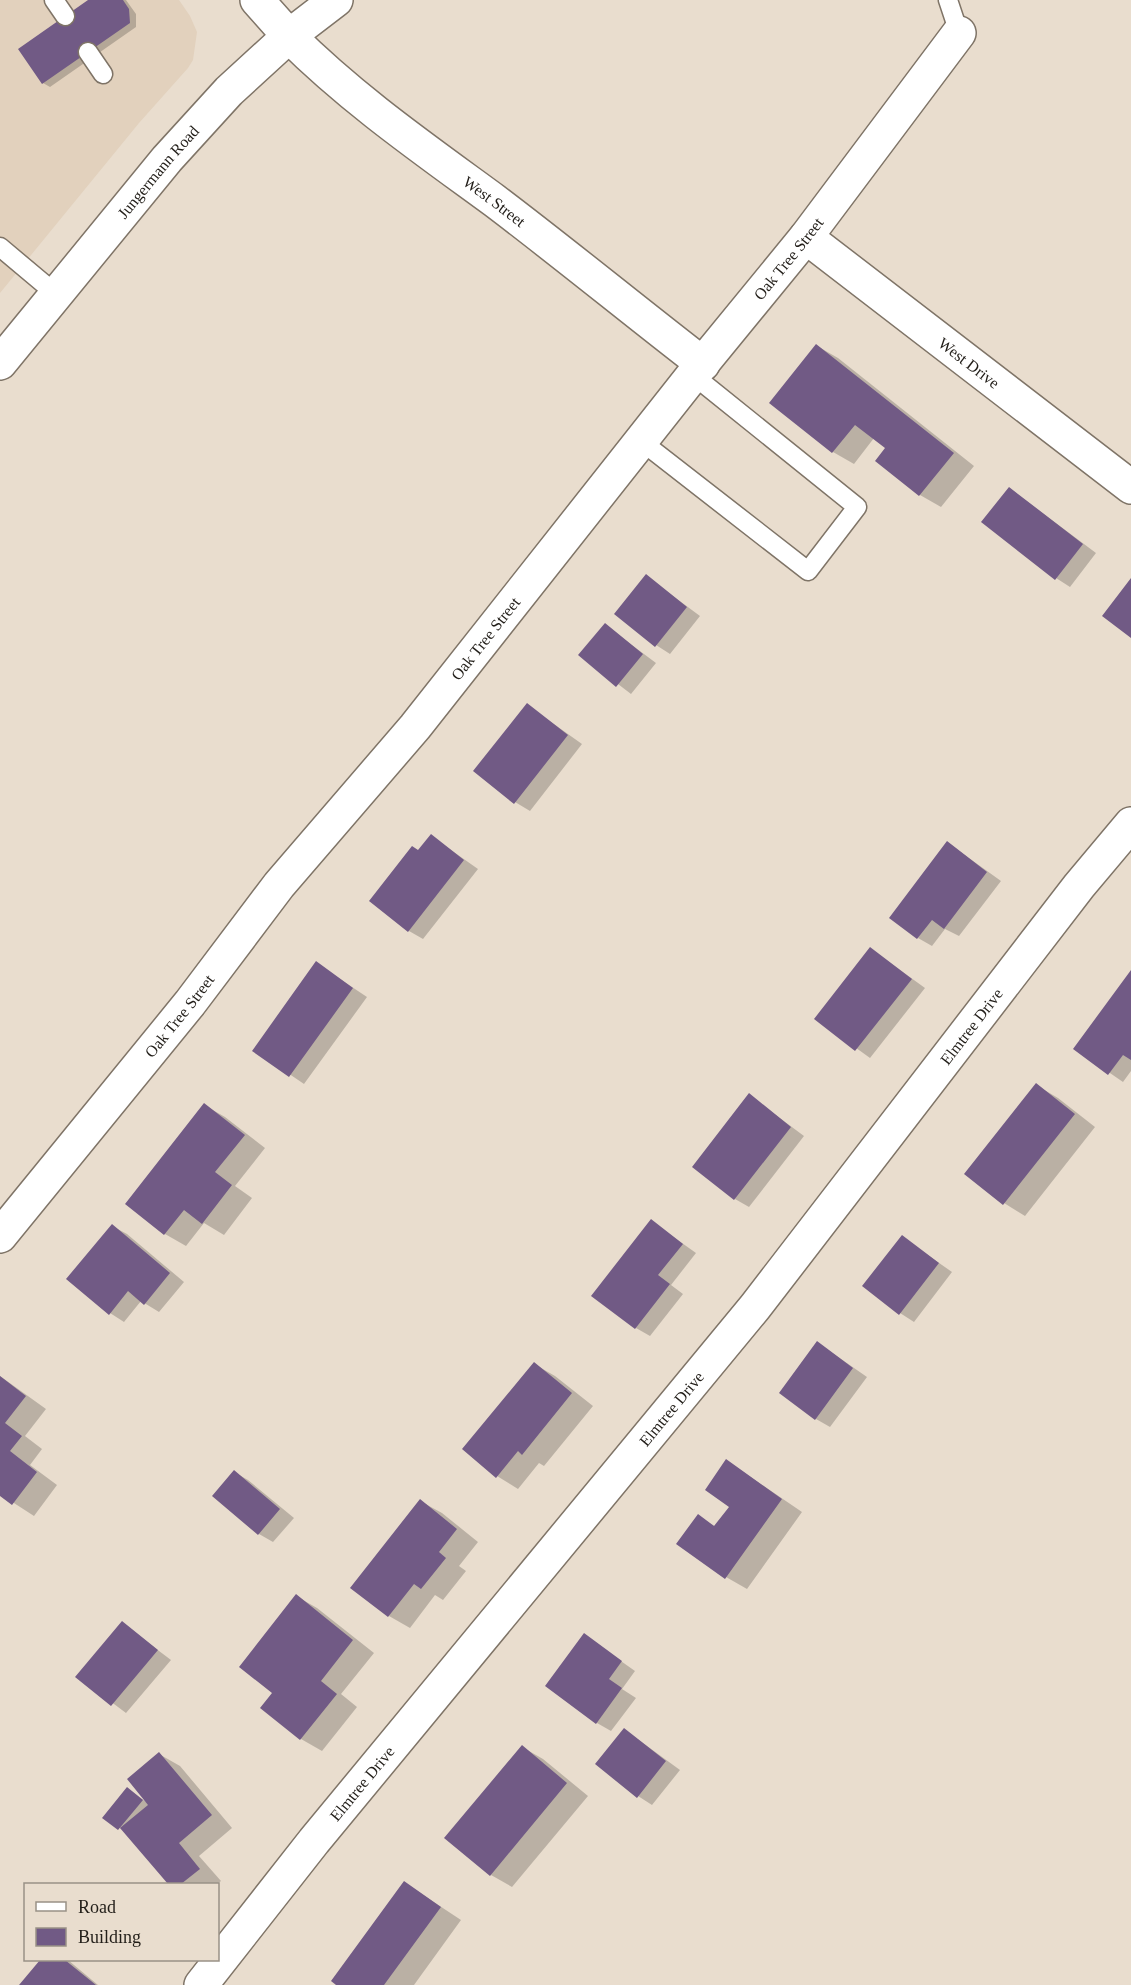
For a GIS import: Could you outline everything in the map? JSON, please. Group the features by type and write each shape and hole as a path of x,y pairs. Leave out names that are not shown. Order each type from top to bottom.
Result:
{"street":[{"name":"West Street","path":"257,0 326,73 389,124 497,203 698,369"},
{"name":"Jungermann Road","path":"0,363 166,159 229,91 289,36 336,0"},
{"name":"Oak Tree Street","path":"0,1236 190,1003 279,885 416,728 698,369 806,237 959,33"},
{"name":"West Drive","path":"806,237 1131,487"},
{"name":"Elmtree Drive","path":"201,1985 314,1841 755,1307 1051,922 1131,824"}],"lane":[{"path":"54,0 65,16"},
{"path":"948,0 959,33"},
{"path":"88,52 103,74"},
{"path":"0,247 56,294"},
{"path":"641,441 808,571 857,507 698,369"}],"shaded area":[{"path":"0,0 179,0 197,32 193,60 188,68 139,123 0,293"}],"building":[{"path":"88,0 123,0 129,9 130,23 42,84 18,49"},
{"path":"816,344 954,453 919,496 875,461 885,448 855,425 832,453 769,403"},
{"path":"1009,487 1083,544 1055,580 981,522"},
{"path":"646,574 687,607 655,647 614,614"},
{"path":"1131,578 1131,638 1102,616"},
{"path":"605,623 643,654 616,687 578,655"},
{"path":"527,703 568,735 514,804 473,771"},
{"path":"431,834 464,860 408,932 369,901 412,846 418,850"},
{"path":"947,841 987,872 944,929 932,920 917,939 889,918"},
{"path":"870,947 912,979 855,1051 814,1019"},
{"path":"316,961 353,988 289,1077 252,1051"},
{"path":"1131,970 1131,1060 1123,1055 1108,1075 1073,1049"},
{"path":"1036,1083 1075,1114 1003,1205 964,1174"},
{"path":"749,1093 791,1127 734,1200 692,1167"},
{"path":"204,1103 245,1135 215,1172 232,1185 202,1224 184,1210 164,1235 125,1204"},
{"path":"651,1219 683,1244 658,1275 670,1284 635,1329 591,1296"},
{"path":"112,1224 170,1273 144,1305 128,1291 109,1315 66,1279"},
{"path":"902,1235 939,1263 899,1315 862,1286"},
{"path":"817,1341 853,1368 815,1420 779,1393"},
{"path":"534,1362 572,1393 522,1455 518,1451 496,1478 462,1449"},
{"path":"0,1376 26,1396 5,1423 22,1436 10,1451 37,1472 12,1505 0,1496"},
{"path":"726,1459 782,1499 725,1579 676,1544 698,1514 714,1526 729,1507 705,1490"},
{"path":"234,1470 280,1509 258,1535 212,1496"},
{"path":"420,1499 457,1529 439,1552 446,1558 421,1589 414,1584 388,1617 350,1588"},
{"path":"296,1594 353,1640 321,1681 337,1694 300,1740 260,1708 272,1693 239,1667"},
{"path":"122,1621 158,1650 111,1706 75,1677"},
{"path":"584,1633 622,1661 609,1679 622,1688 596,1724 545,1686"},
{"path":"624,1728 666,1761 637,1798 595,1764"},
{"path":"522,1745 567,1783 490,1876 444,1838"},
{"path":"159,1752 212,1815 179,1843 200,1869 182,1883 167,1883 120,1828 148,1805 127,1779"},
{"path":"127,1787 143,1800 118,1830 102,1818"},
{"path":"404,1881 441,1907 384,1985 336,1985 331,1981"},
{"path":"39,1961 66,1961 96,1985 19,1985"}]}
